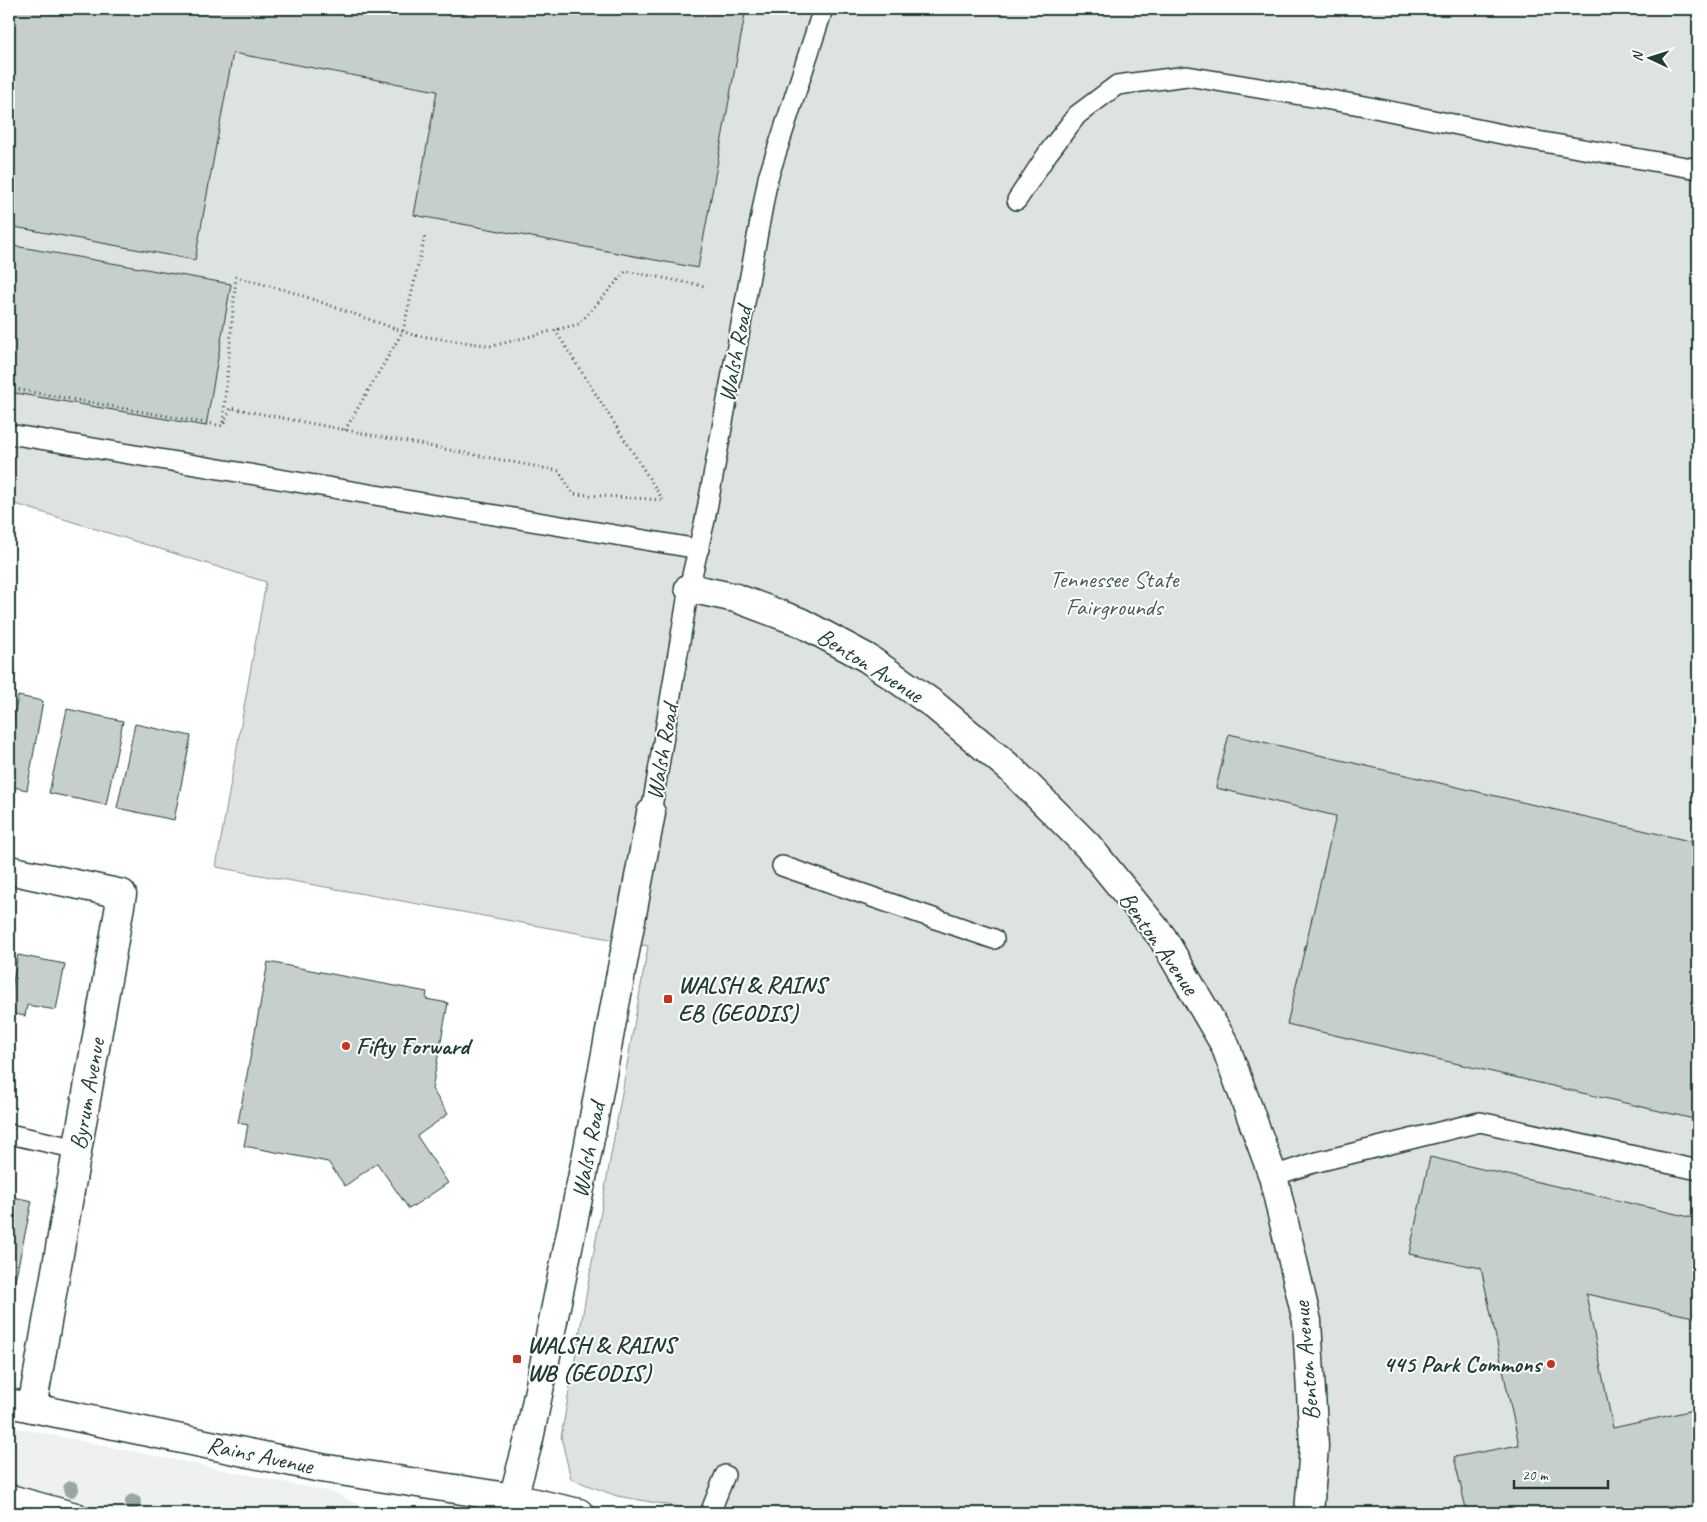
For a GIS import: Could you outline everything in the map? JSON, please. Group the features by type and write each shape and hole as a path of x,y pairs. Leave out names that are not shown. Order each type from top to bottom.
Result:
{"street":[{"name":"Benton Avenue","path":"689,588 736,598 800,622 867,658 933,704 1011,769 1081,839 1162,937 1225,1045 1273,1176 1307,1321 1314,1446 1309,1513"},
{"name":"Walsh Road","path":"511,1506 530,1439 588,1149 651,813"},
{"name":"Byrum Avenue","path":"9,870 122,894 78,1149 20,1406"},
{"name":"Rains Avenue","path":"20,1406 511,1506"},
{"path":"511,1506 579,1513"}],"lane":[{"name":"Walsh Road","path":"651,813 689,588 699,549 768,178 824,9"},
{"path":"1017,200 1048,153 1077,115 1117,85 1187,76 1360,105 1526,139 1698,169"},
{"path":"9,434 699,549"},
{"path":"782,866 994,939"},
{"path":"1273,1176 1313,1163 1480,1122 1698,1170"},
{"path":"9,1134 78,1149"},
{"path":"710,1513 725,1475"},
{"path":"9,1494 78,1513"}],"path":[{"path":"345,430 403,331 425,235"},
{"path":"223,426 236,277 292,292 413,335 492,346 580,324 626,271 705,286"},
{"path":"223,426 231,408 559,471 573,494 663,500 555,330"},
{"path":"9,388 223,426"}],"shaded area":[{"path":"9,1426 335,1493 375,1513 9,1513"}],"green space":[{"name":"Tennessee State Fairgrounds","path":"9,9 1698,9 1698,1513 713,1513 617,1496 571,1479 561,1437 648,946 216,867 266,582 9,502"}],"building":[{"path":"9,9 746,9 698,268 414,215 437,91 233,53 195,260 9,226"},
{"path":"9,245 231,284 206,426 9,392"},
{"path":"18,696 43,701 27,790 9,786 9,744"},
{"path":"67,709 123,721 106,805 49,793"},
{"path":"135,724 191,736 174,820 117,808"},
{"path":"1229,734 1698,843 1698,1120 1287,1024 1336,816 1216,788"},
{"path":"18,955 65,964 56,1010 27,1005 25,1016 9,1013 9,1003"},
{"name":"Fifty Forward","path":"268,962 427,992 426,999 448,1003 432,1089 448,1114 417,1136 448,1183 409,1209 377,1163 345,1186 328,1162 244,1146 248,1125 238,1123"},
{"name":"445 Park Commons","path":"1430,1157 1698,1219 1698,1318 1586,1294 1613,1428 1698,1409 1698,1506 1665,1513 1467,1513 1454,1457 1519,1445 1481,1268 1409,1254"},
{"path":"9,1196 32,1201 10,1304 9,1303"}],"place":[{"name":"WALSH & RAINS EB (GEODIS)","path":"668,999"},
{"name":"Fifty Forward","path":"346,1046"},
{"name":"WALSH & RAINS WB (GEODIS)","path":"517,1359"},
{"name":"445 Park Commons","path":"1551,1364"}]}
